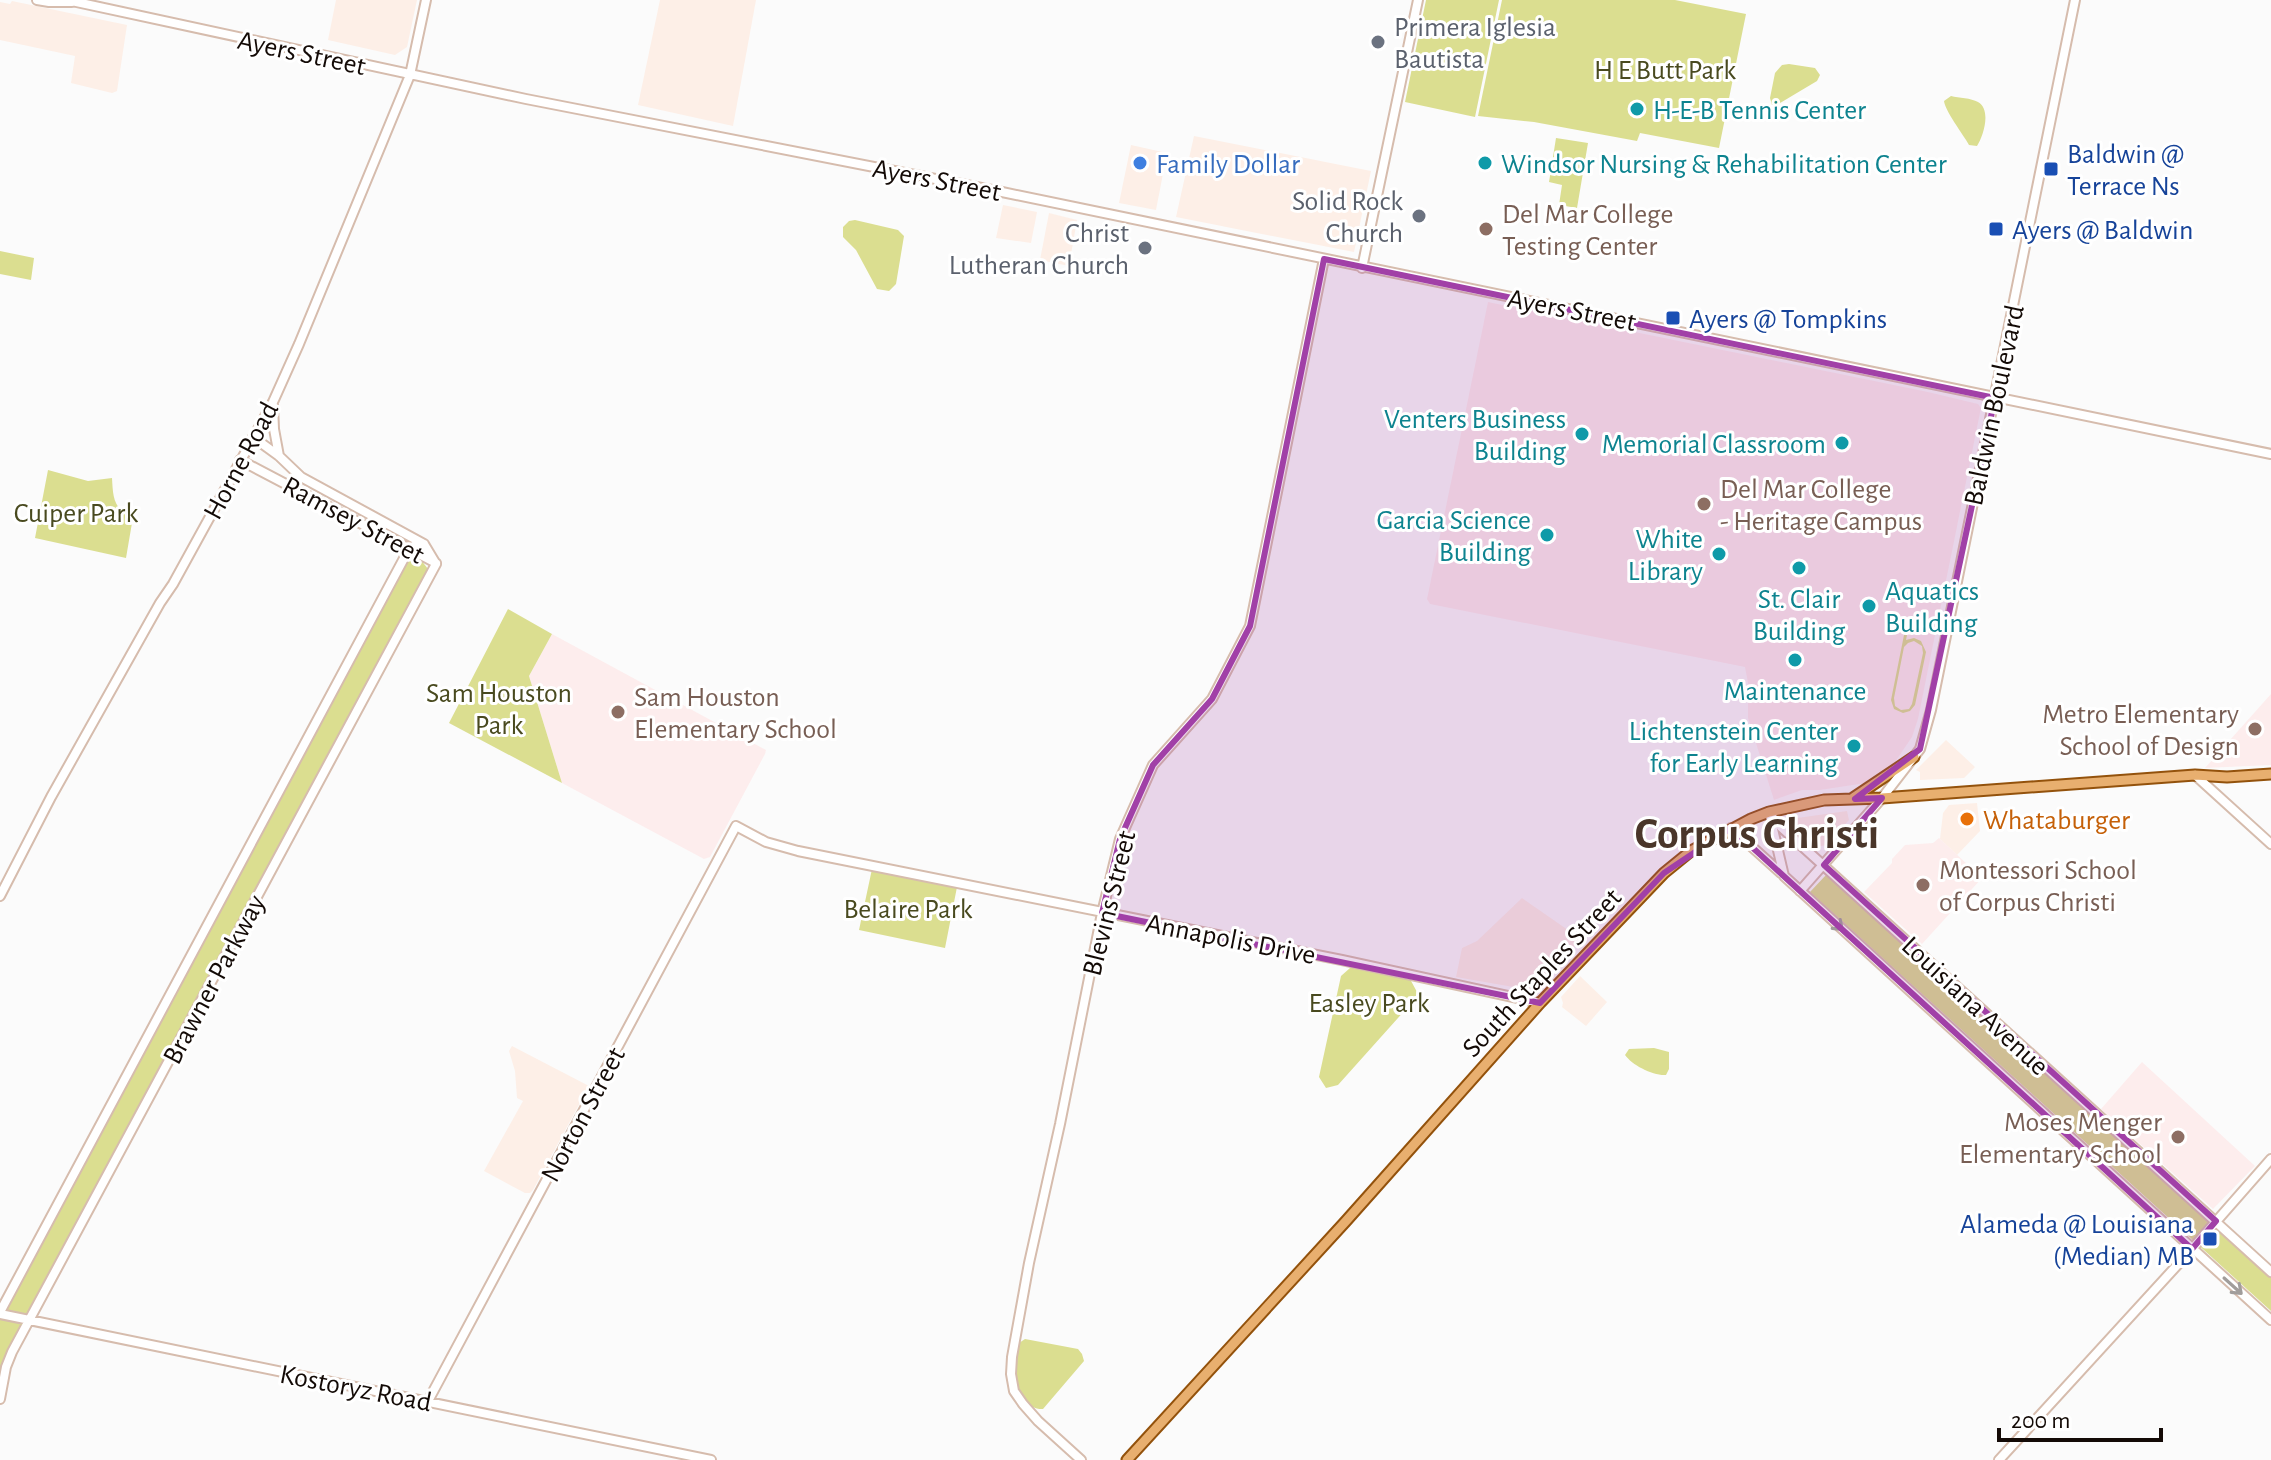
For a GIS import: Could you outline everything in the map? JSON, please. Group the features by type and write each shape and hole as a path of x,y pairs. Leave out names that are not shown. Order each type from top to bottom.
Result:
{"main road":[{"name":"Ayers Street","path":"37,0 70,1 410,75 987,189 2271,454"},
{"name":"Horne Road","path":"0,896 51,797 273,402 410,75 426,0"},
{"path":"1362,268 1418,0"},
{"name":"Baldwin Boulevard","path":"1800,891 1882,798 1920,749 1931,710 2075,0"},
{"name":"Blevins Street","path":"1081,1460 1023,1404 1014,1391 1012,1357 1029,1263 1120,839 1153,765 1212,699 1250,626 1324,259"},
{"path":"273,402 279,456"},
{"name":"Ramsey Street","path":"253,437 301,477 424,544 436,564"},
{"name":"Ramsey Street","path":"240,460 436,564"},
{"path":"409,549 424,544"},
{"name":"Brawner Parkway","path":"0,1313 409,549"},
{"name":"Brawner Parkway","path":"0,1399 6,1367 30,1319 436,564"},
{"path":"1851,799 1914,757"},
{"name":"South Staples Street","path":"1127,1460 1540,1003 1664,873 1691,851 1731,828 1769,812 1824,800 2195,775 2227,777 2271,774"},
{"path":"2195,775 2271,844"},
{"path":"1769,812 1784,876"},
{"name":"Louisiana Avenue","path":"1769,812 1781,827 2092,1112 2271,1272"},
{"name":"Annapolis Drive","path":"736,826 766,842 798,851 1540,1003"},
{"name":"Norton Street","path":"428,1401 736,826"},
{"name":"Louisiana Avenue","path":"1731,828 2271,1320"},
{"path":"1999,1460 2271,1159"},
{"name":"Kostoryz Road","path":"0,1313 711,1460"}],"highlighted area":[{"path":"1324,259 1995,398 1920,749 1855,799 1882,798 1824,865 2216,1221 2192,1249 1731,828 1664,873 1540,1003 1102,913 1120,839 1153,765 1212,699 1250,626"}],"shaded area":[{"path":"336,0 417,0 407,47 395,55 328,40"},
{"path":"660,0 756,0 733,126 638,105"},
{"path":"12,1 127,25 117,91 112,93 71,83 75,56 0,40 0,2 10,4"},
{"path":"1194,136 1371,171 1354,252 1176,217"},
{"path":"1131,145 1167,153 1156,210 1119,203"},
{"path":"1003,205 1037,212 1031,243 996,238"},
{"path":"1049,213 1077,220 1069,266 1040,260"},
{"name":"Del Mar College - Heritage Campus","path":"1488,302 1978,404 1981,408 1918,719 1912,737 1893,765 1866,783 1802,790 1774,800 1748,718 1745,667 1430,604 1427,599"},
{"name":"Sam Houston Elementary School","path":"552,634 766,750 710,857 704,859 562,783 529,676"},
{"name":"Metro Elementary School of Design","path":"2271,694 2271,765 2205,768"},
{"path":"1946,740 1975,767 1964,778 1920,780 1920,772 1916,770"},
{"path":"1977,803 1980,831 1957,855 1940,839 1943,813 1949,805"},
{"path":"1847,811 1849,820 1827,845 1815,847 1794,825 1797,818"},
{"name":"Montessori School of Corpus Christi","path":"1939,838 1982,878 1922,944 1864,892 1905,845 1933,843"},
{"path":"1522,898 1581,939 1530,990 1456,977 1462,948 1477,941"},
{"path":"1580,976 1607,1002 1586,1026 1562,1007 1561,997"},
{"path":"512,1046 589,1086 530,1193 484,1171 523,1101 517,1098 515,1071 509,1051"},
{"name":"Moses Menger Elementary School","path":"2142,1062 2255,1166 2213,1209 2101,1109"}],"green space":[{"path":"1426,0 1499,0 1475,117 1405,102"},
{"name":"H E Butt Park","path":"1502,0 1675,0 1746,14 1719,148 1640,133 1637,141 1534,122 1478,116"},
{"path":"1782,65 1815,68 1820,75 1817,81 1772,105 1770,98 1775,73"},
{"path":"1951,96 1978,102 1985,111 1985,124 1977,146 1969,145 1947,111 1944,101"},
{"path":"1556,138 1588,143 1577,208 1559,205 1562,185 1549,182"},
{"path":"855,220 898,230 904,236 896,284 889,291 877,289 856,250 843,237 843,227"},
{"path":"0,251 34,258 31,280 0,274"},
{"name":"Cuiper Park","path":"48,470 88,481 112,478 118,506 133,517 126,558 35,538"},
{"path":"407,560 421,560 428,573 7,1356 0,1384 0,1316"},
{"name":"Sam Houston Park","path":"508,609 552,634 529,676 562,783 449,723"},
{"path":"1904,635 1907,635 1906,640 1914,638 1921,641 1926,652 1915,705 1910,711 1903,713 1894,709 1891,700","holes":["1914,641 1922,646 1912,704 1909,709 1901,710 1895,706 1894,698 1904,647"]},
{"name":"Belaire Park","path":"872,869 957,887 945,948 859,930"},
{"path":"1826,875 2271,1277 2271,1311 1810,892"},
{"name":"Easley Park","path":"1356,967 1406,977 1417,992 1415,999 1338,1085 1326,1088 1319,1077 1341,976"},
{"path":"1654,1048 1669,1052 1666,1075 1643,1069 1625,1055 1629,1049"},
{"path":"1025,1339 1078,1349 1084,1361 1043,1409 1031,1406 1016,1383 1019,1343"}],"place":[{"name":"Primera Iglesia Bautista","path":"1378,42"},
{"name":"H-E-B Tennis Center","path":"1637,109"},
{"name":"Family Dollar","path":"1140,163"},
{"name":"Windsor Nursing & Rehabilitation Center","path":"1485,163"},
{"name":"Baldwin @ Terrace Ns","path":"2051,169"},
{"name":"Solid Rock Church","path":"1419,216"},
{"name":"Del Mar College Testing Center","path":"1486,229"},
{"name":"Ayers @ Baldwin","path":"1996,229"},
{"name":"Christ Lutheran Church","path":"1145,248"},
{"name":"Ayers @ Tompkins","path":"1673,318"},
{"name":"Venters Business Building","path":"1582,434"},
{"name":"Memorial Classroom","path":"1842,443"},
{"name":"Del Mar College - Heritage Campus","path":"1704,504"},
{"name":"Garcia Science Building","path":"1547,535"},
{"name":"White Library","path":"1719,554"},
{"name":"St. Clair Building","path":"1799,568"},
{"name":"Aquatics Building","path":"1869,606"},
{"name":"Maintenance","path":"1795,660"},
{"name":"Sam Houston Elementary School","path":"618,712"},
{"name":"Metro Elementary School of Design","path":"2255,729"},
{"name":"Lichtenstein Center for Early Learning","path":"1854,746"},
{"name":"Whataburger","path":"1967,819"},
{"name":"Montessori School of Corpus Christi","path":"1923,885"},
{"name":"Moses Menger Elementary School","path":"2178,1137"},
{"name":"Alameda @ Louisiana (Median) MB","path":"2210,1239"}],"district":[{"name":"Corpus Christi","path":"1757,833"}]}
